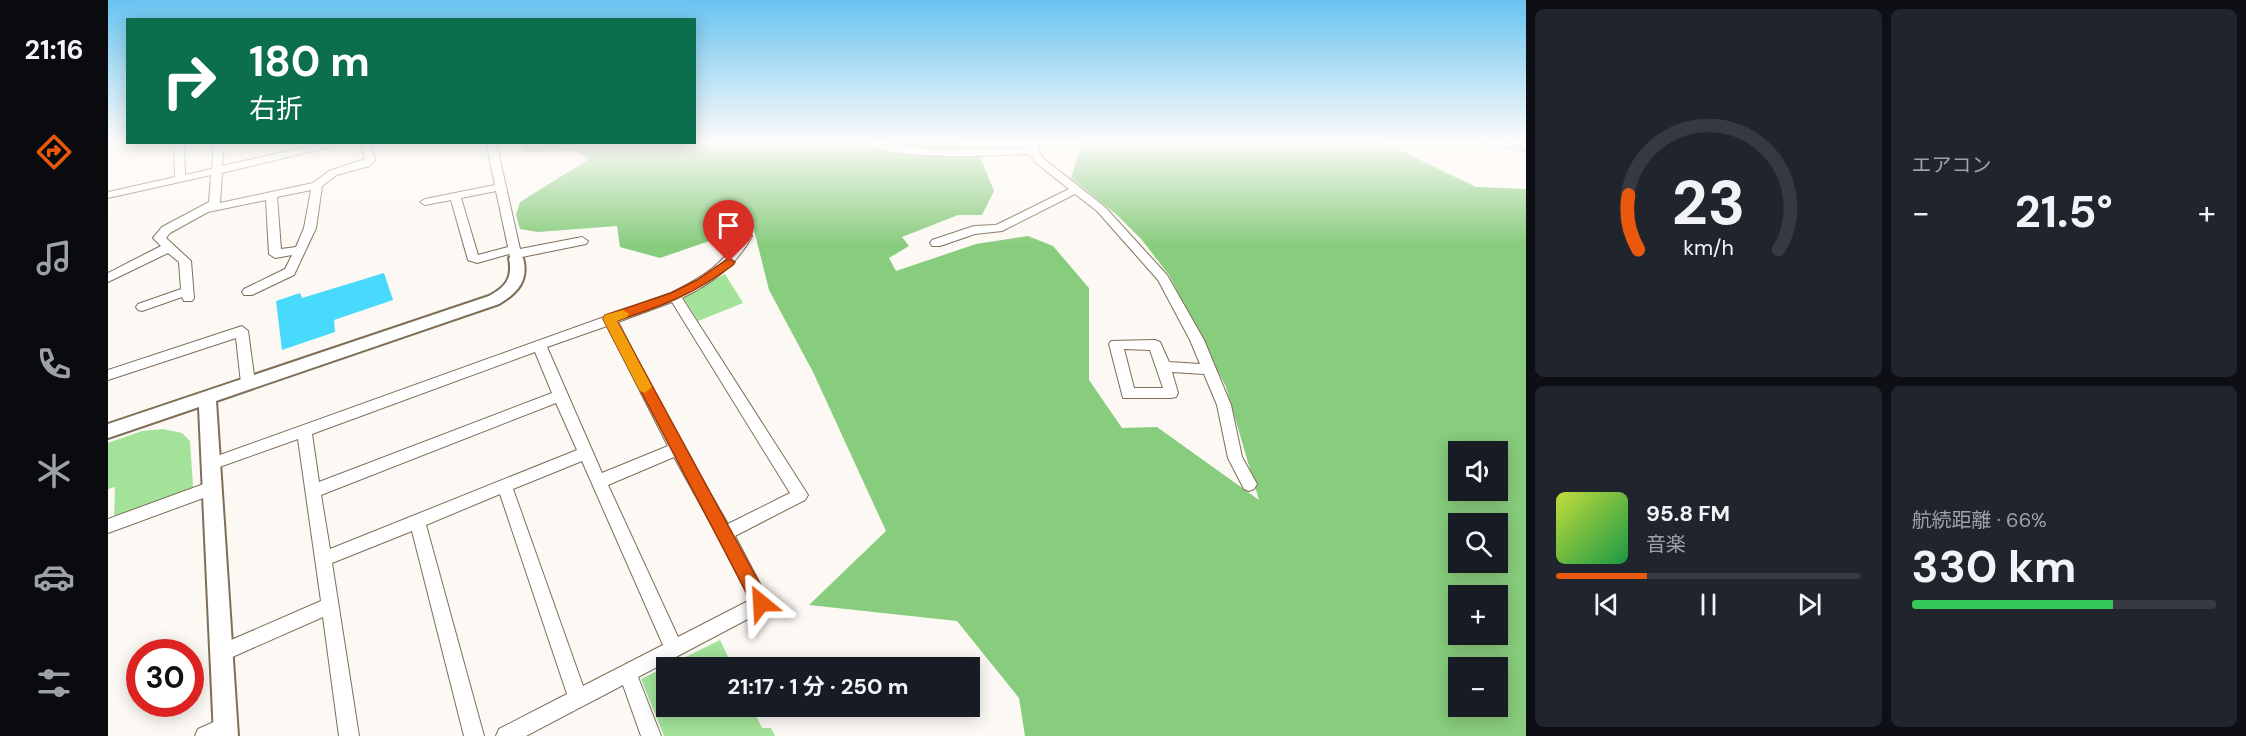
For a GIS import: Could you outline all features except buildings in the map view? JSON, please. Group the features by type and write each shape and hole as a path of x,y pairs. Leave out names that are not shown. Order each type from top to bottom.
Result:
{"street":[{"path":"108,195 192,176"},
{"path":"210,208 214,204 217,176"},
{"path":"142,307 187,294 185,261 159,238 161,234 210,208 317,185 327,176"},
{"path":"108,430 494,300 507,293 519,280 520,269 498,176"},
{"path":"1059,176 1101,209 1163,278 1197,340 1224,405 1235,458 1249,484"},
{"path":"248,292 286,275 310,228 317,185"},
{"path":"425,202 500,187"},
{"path":"936,243 974,230 998,228 1075,190"},
{"path":"271,196 274,254 300,250"},
{"path":"455,196 472,258 515,254 582,241"},
{"path":"211,464 675,296 701,283 729,262 736,255 746,236"},
{"path":"108,278 170,247"},
{"path":"675,296 800,495 725,533"},
{"path":"506,736 761,603 610,319"},
{"path":"108,375 243,331 248,383"},
{"path":"539,344 560,396 674,649"},
{"path":"1116,344 1155,345 1164,367 1171,393 1128,394 1116,344"},
{"path":"1164,367 1208,369"},
{"path":"314,491 560,396"},
{"path":"205,736 225,731 207,397"},
{"path":"304,431 349,736"},
{"path":"600,481 677,448"},
{"path":"324,559 587,452"},
{"path":"504,485 578,699"},
{"path":"108,526 212,488"},
{"path":"417,521 474,736"},
{"path":"221,653 329,606"},
{"path":"628,673 651,736"}],"green space":[{"path":"561,176 988,176 994,191 982,215 958,215 902,237 909,246 889,258 896,271 976,244 1028,236 1053,246 1089,288 1089,380 1122,428 1157,427 1259,500 1226,387 1169,275 1142,240 1117,215 1072,176 1454,176 1476,187 1526,189 1526,736 1025,736 1019,698 957,621 809,605 886,531 813,372 769,290 753,226 660,258 620,247 617,226 538,232 520,229 516,215 520,202"},
{"path":"725,274 743,303 698,321 683,297"},
{"path":"163,429 182,433 190,441 193,487 114,518 115,487 108,489 108,443 142,431"},
{"path":"720,640 728,657 686,657"},
{"path":"656,672 656,716 641,679"},
{"path":"656,717 757,717 762,728 771,728 775,736 664,736"}],"water":[{"path":"384,273 393,300 334,320 335,332 282,350 276,301 300,293 302,298"}],"slow traffic":[{"path":"623,314 610,319 645,387"}],"route":[{"path":"729,262 701,283 675,296 610,319 761,603"}]}
